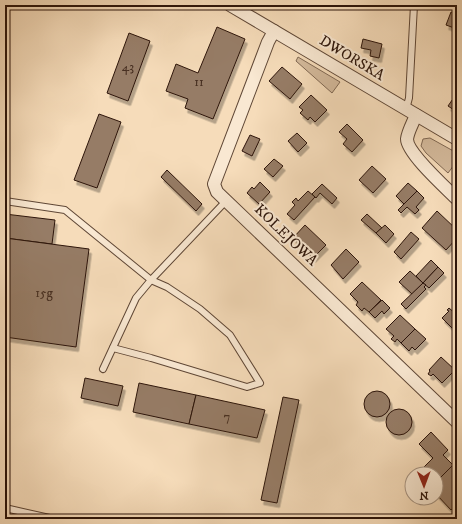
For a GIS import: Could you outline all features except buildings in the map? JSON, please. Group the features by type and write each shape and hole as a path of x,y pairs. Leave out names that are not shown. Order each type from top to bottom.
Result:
{"street":[{"name":"DWORSKA","path":"230,5 457,139"},
{"name":"KOLEJOWA","path":"274,31 268,42 214,184 217,192 457,422"},
{"path":"411,112 407,141 415,156 457,199"}],"lane":[{"path":"411,112 410,98 414,5"},
{"path":"5,201 65,210 151,280 166,287 200,309 230,335 260,383 247,387 113,348"},
{"path":"103,369 136,298 151,280 226,201"},
{"path":"5,508 54,519"}],"shaded area":[{"path":"298,57 340,82 332,93 296,61"},
{"path":"430,138 457,153 457,161 448,173 426,153 421,146 423,139"}]}
